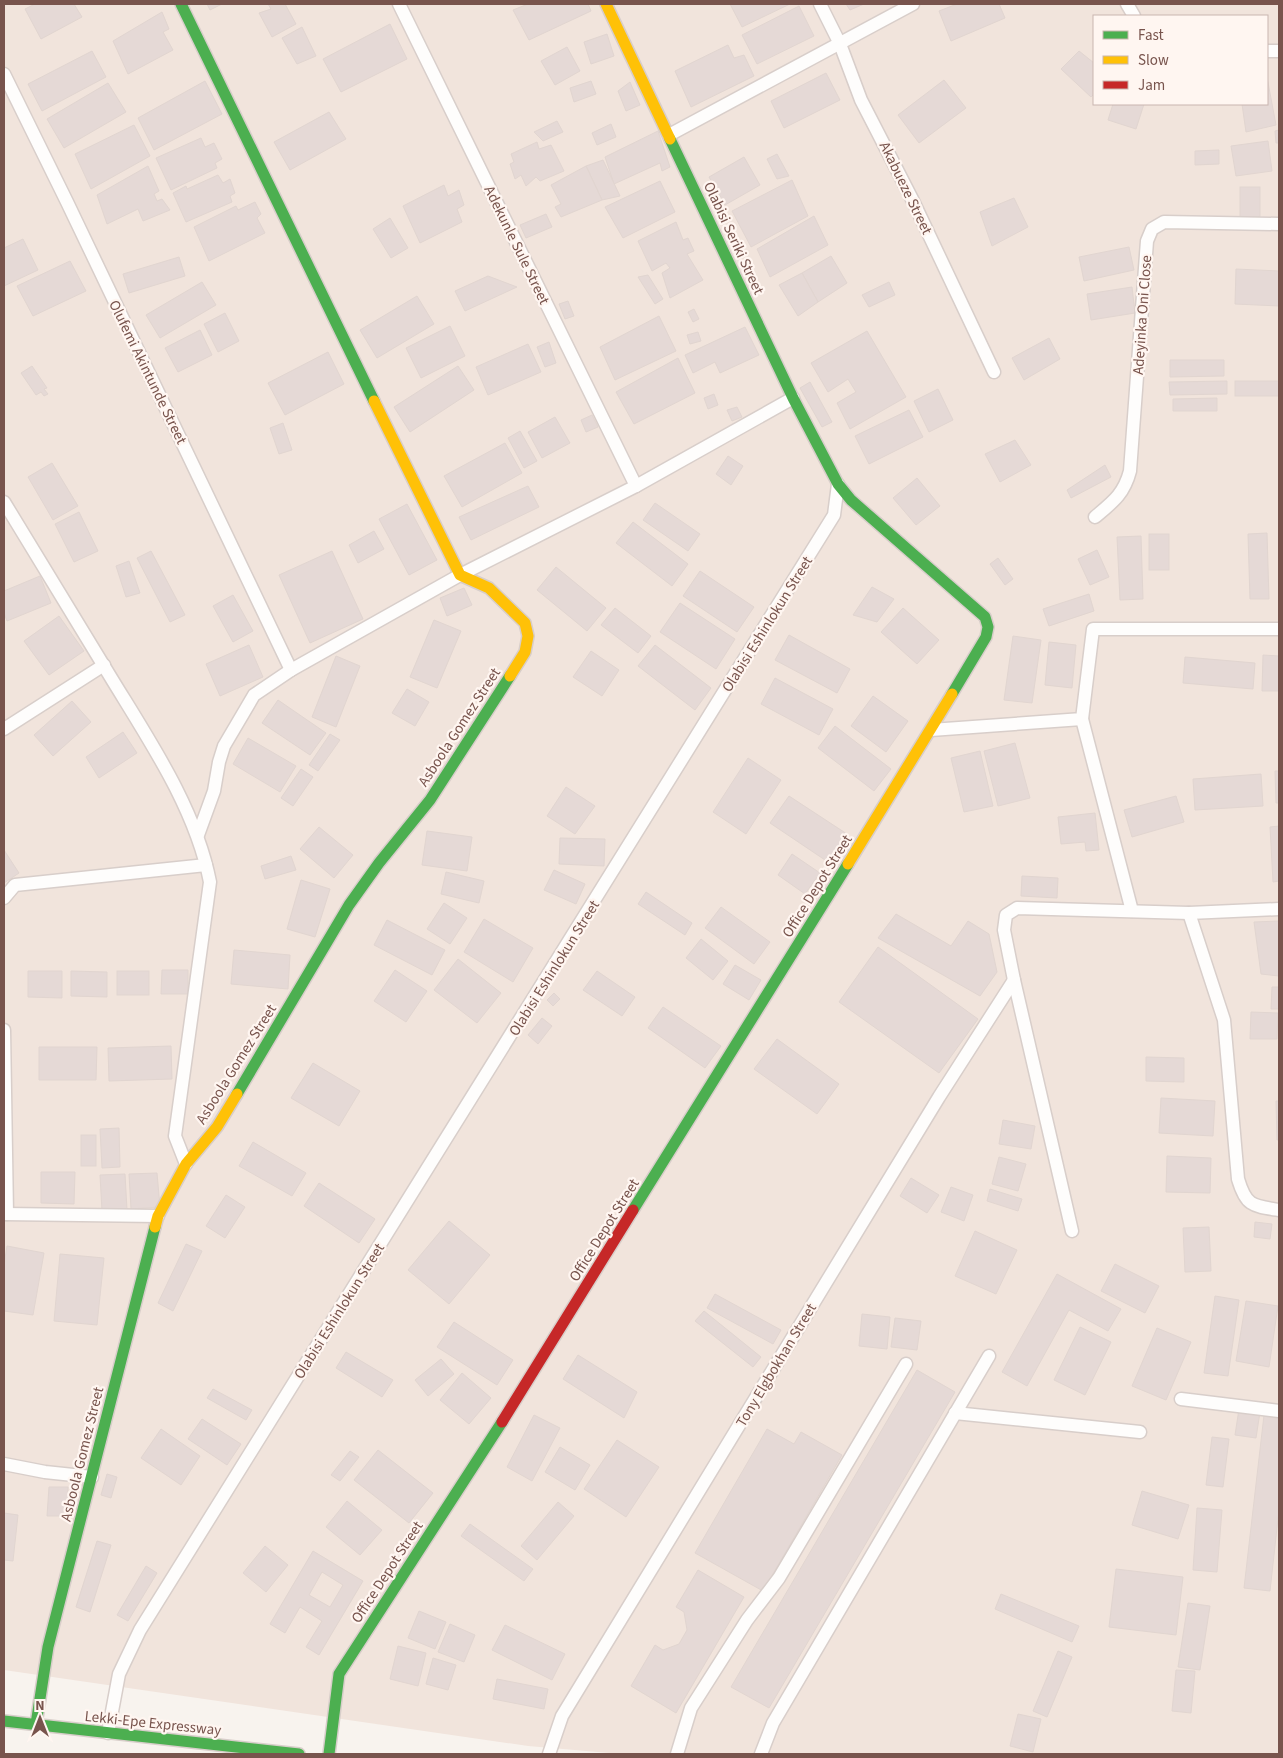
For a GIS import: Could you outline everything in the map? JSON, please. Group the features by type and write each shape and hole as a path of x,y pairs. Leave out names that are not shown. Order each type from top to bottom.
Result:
{"main road":[{"path":"181,4 300,251 460,575"},
{"name":"Olabisi Seriki Street","path":"606,4 793,398 838,484"},
{"path":"838,484 851,500 985,617 988,627 986,637 931,730"},
{"name":"Asboola Gomez Street","path":"36,1724 48,1647 158,1216 186,1164 217,1126 349,905 379,863 430,800 525,652 528,636 525,623 489,588 460,575"},
{"name":"Office Depot Street","path":"329,1754 339,1674 494,1435 931,730"},
{"name":"Lekki-Epe Expressway","path":"4,1720 299,1754"}],"street":[{"name":"Adekunle Sule Street","path":"398,4 636,486"},
{"name":"Akabueze Street","path":"820,4 840,44 861,100 913,201 994,372"},
{"path":"669,135 913,4"},
{"path":"1127,4 1133,15"},
{"name":"Olufemi Akintunde Street","path":"4,74 291,670"},
{"name":"Adeyinka Oni Close","path":"1095,517 1121,494 1127,484 1130,471 1147,241 1152,228 1164,222 1279,224"},
{"path":"198,835 214,791 224,746 254,695 291,670 460,575 636,486 793,398"},
{"name":"Olabisi Eshinlokun Street","path":"108,1733 120,1674 140,1630 834,515 838,484"},
{"path":"4,502 158,755 198,835 210,882 175,1136 186,1164"},
{"path":"1132,911 1082,719 1092,630 1279,630"},
{"path":"4,729 104,666"},
{"path":"931,730 1082,719"},
{"path":"4,898 15,885 206,865"},
{"path":"1072,1231 1014,980 1004,930 1006,914 1017,908 1189,913 1279,910"},
{"path":"1189,913 1224,1020 1238,1179 1243,1196 1257,1207 1279,1210"},
{"name":"Tony Elgbokhan Street","path":"549,1754 562,1716 939,1098 1014,980"},
{"path":"4,1030 5,1214 158,1216"},
{"path":"761,1754 773,1723 989,1356"},
{"path":"677,1754 691,1708 747,1620 779,1578 906,1364"},
{"path":"1182,1399 1279,1411"},
{"path":"955,1413 1140,1432"},
{"path":"4,1464 45,1472 92,1477"}],"shaded area":[{"path":"4,4 1279,4 1279,1754 621,1754 528,1746 4,1670"}],"building":[{"path":"35,4 74,4 82,17 41,39 25,9"},
{"path":"207,4 222,4 210,10"},
{"path":"268,4 285,4 296,24 272,37 259,13 271,9"},
{"path":"528,4 588,4 591,11 529,40 513,10"},
{"path":"730,4 790,4 742,27"},
{"path":"846,4 864,4 850,10"},
{"path":"957,4 999,4 1005,18 951,41 939,11"},
{"path":"799,6 814,36 757,64 742,35"},
{"path":"162,12 169,29 163,32 173,50 128,74 113,41"},
{"path":"390,24 407,59 341,92 323,59"},
{"path":"302,27 316,56 297,64 282,38"},
{"path":"607,34 614,56 591,64 584,42"},
{"path":"728,45 734,58 744,55 754,76 691,107 675,71"},
{"path":"567,47 580,71 555,85 541,61"},
{"path":"92,51 106,77 42,111 28,84"},
{"path":"1079,51 1093,62 1093,95 1091,97 1061,69"},
{"path":"826,73 840,100 784,128 771,101"},
{"path":"944,80 966,108 919,143 898,115"},
{"path":"205,81 222,114 154,150 138,118"},
{"path":"591,81 596,94 574,102 570,88"},
{"path":"630,82 640,105 626,111 618,91"},
{"path":"1268,82 1276,125 1246,132 1242,105 1268,105"},
{"path":"108,83 126,112 64,148 47,119"},
{"path":"1113,105 1144,105 1136,129 1108,120"},
{"path":"329,112 346,139 290,170 274,142"},
{"path":"557,121 563,132 543,141 534,132"},
{"path":"611,124 616,137 597,145 592,133"},
{"path":"134,125 150,156 91,189 75,154"},
{"path":"1279,130 1279,143 1276,143 1275,131"},
{"path":"658,131 670,167 662,171 660,163 614,184 605,157"},
{"path":"201,138 205,147 214,143 222,159 215,163 217,168 171,190 156,158"},
{"path":"1268,141 1272,171 1236,176 1231,146"},
{"path":"537,142 539,149 551,145 564,171 540,181 536,177 526,186 521,175 515,179 510,164 514,162 511,154"},
{"path":"1219,150 1219,164 1195,165 1195,151"},
{"path":"777,154 789,176 777,179 767,159"},
{"path":"744,157 760,185 725,205 709,177"},
{"path":"603,160 620,196 602,200 586,166"},
{"path":"148,166 159,191 154,194 157,201 162,199 170,210 143,221 138,209 107,224 97,195"},
{"path":"586,166 602,200 561,217 555,207 561,204 551,185"},
{"path":"218,175 223,183 230,179 235,193 230,196 232,202 186,222 173,193 186,186 187,189"},
{"path":"792,180 808,216 751,247 732,211"},
{"path":"660,181 675,212 623,238 605,207"},
{"path":"444,185 448,196 459,190 464,205 457,209 462,222 420,243 403,206"},
{"path":"1240,187 1260,187 1260,217 1240,217"},
{"path":"1014,198 1028,227 992,246 980,212"},
{"path":"255,202 261,214 257,218 265,233 209,261 194,227 236,206 238,210"},
{"path":"546,214 552,227 526,238 520,225"},
{"path":"814,216 828,245 770,277 757,249"},
{"path":"390,218 408,248 391,258 373,229"},
{"path":"676,222 683,240 688,238 694,251 687,254 703,280 670,298 662,273 670,268 666,263 652,271 638,241"},
{"path":"23,239 38,270 4,286 4,248"},
{"path":"1129,247 1134,270 1084,281 1079,257"},
{"path":"831,256 847,283 818,302 802,273"},
{"path":"179,257 185,276 129,293 123,274"},
{"path":"70,261 86,291 33,316 17,286"},
{"path":"1236,269 1279,271 1279,306 1235,304"},
{"path":"802,273 818,302 798,316 779,285"},
{"path":"648,275 663,299 655,304 638,277"},
{"path":"488,276 517,287 465,311 455,291"},
{"path":"202,282 216,305 160,338 146,315"},
{"path":"889,282 895,295 869,307 862,295"},
{"path":"1132,287 1135,313 1091,320 1087,294"},
{"path":"417,296 434,324 377,358 360,330"},
{"path":"568,301 574,316 565,319 559,304"},
{"path":"694,309 699,319 693,322 688,312"},
{"path":"225,313 239,341 218,352 204,324"},
{"path":"659,316 676,351 615,380 600,347"},
{"path":"450,326 465,356 421,378 406,348"},
{"path":"745,327 759,355 720,373 715,362 693,373 685,355"},
{"path":"200,330 212,355 178,372 165,348"},
{"path":"867,331 906,397 850,429 837,403 856,392 848,379 828,392 811,363"},
{"path":"698,332 701,341 690,344 687,335"},
{"path":"1049,338 1060,359 1024,380 1012,358"},
{"path":"549,342 556,363 545,367 537,347"},
{"path":"528,344 541,372 488,395 476,367"},
{"path":"328,352 344,384 285,415 268,383"},
{"path":"678,358 695,393 634,424 616,392"},
{"path":"1170,360 1224,360 1224,376 1170,377"},
{"path":"32,366 47,388 44,389 48,394 44,396 41,392 36,395 21,373"},
{"path":"458,366 474,390 410,432 394,407"},
{"path":"1227,381 1227,394 1170,395 1169,382"},
{"path":"1235,381 1279,381 1279,396 1235,396"},
{"path":"810,382 832,422 822,427 800,388"},
{"path":"938,389 953,420 929,432 914,401"},
{"path":"714,394 718,405 708,409 704,398"},
{"path":"1217,398 1217,411 1173,411 1173,399"},
{"path":"737,407 742,417 732,421 727,410"},
{"path":"909,410 923,437 869,464 855,436"},
{"path":"592,415 598,427 586,432 581,420"},
{"path":"555,417 570,443 542,458 528,432"},
{"path":"283,423 292,450 279,454 270,428"},
{"path":"520,431 537,461 524,468 508,438"},
{"path":"1015,440 1031,465 1000,482 985,454"},
{"path":"505,443 522,473 462,507 444,476"},
{"path":"728,456 743,466 731,485 716,474"},
{"path":"52,463 78,506 53,520 28,477"},
{"path":"1105,465 1111,477 1071,498 1067,490"},
{"path":"917,478 940,506 916,525 893,498"},
{"path":"528,486 539,507 471,540 459,517"},
{"path":"655,503 700,534 688,551 643,520"},
{"path":"407,504 437,560 409,575 379,519"},
{"path":"79,512 98,551 74,562 55,524"},
{"path":"633,522 688,564 672,586 616,543"},
{"path":"374,531 384,549 358,563 349,545"},
{"path":"1267,533 1269,599 1250,599 1248,534"},
{"path":"1149,534 1169,534 1169,570 1149,570"},
{"path":"1141,536 1143,599 1120,600 1117,537"},
{"path":"1097,550 1109,577 1090,585 1078,559"},
{"path":"151,551 185,615 170,622 137,558"},
{"path":"332,551 363,619 310,643 279,575"},
{"path":"998,558 1013,579 1005,585 990,564"},
{"path":"129,561 140,593 126,597 116,566"},
{"path":"556,567 606,608 587,631 537,590"},
{"path":"700,571 754,607 737,632 683,596"},
{"path":"40,576 51,603 7,621 4,613 4,591"},
{"path":"872,587 894,599 877,622 853,615"},
{"path":"464,588 472,605 447,616 440,598"},
{"path":"1089,594 1094,611 1049,626 1043,609"},
{"path":"233,595 253,631 233,642 213,606"},
{"path":"680,603 735,639 716,669 660,632"},
{"path":"615,608 651,636 638,653 601,625"},
{"path":"903,608 939,640 917,664 881,632"},
{"path":"59,616 84,651 49,675 24,641"},
{"path":"434,620 461,631 437,688 410,677"},
{"path":"789,635 850,669 837,693 775,660"},
{"path":"1013,636 1041,640 1032,703 1004,700"},
{"path":"1049,642 1076,645 1072,688 1045,685"},
{"path":"249,645 263,677 220,696 206,664"},
{"path":"655,645 711,688 695,710 638,666"},
{"path":"591,651 619,670 602,696 573,677"},
{"path":"1263,655 1279,656 1279,691 1262,691"},
{"path":"336,656 360,666 336,727 312,717"},
{"path":"1185,657 1255,663 1253,689 1183,683"},
{"path":"775,678 833,709 819,735 761,704"},
{"path":"407,689 429,702 415,726 392,713"},
{"path":"873,696 908,721 886,752 851,726"},
{"path":"278,700 326,733 310,755 262,723"},
{"path":"72,701 91,722 53,756 34,735"},
{"path":"835,726 891,769 874,791 818,748"},
{"path":"123,732 137,753 99,778 86,757"},
{"path":"330,734 340,740 318,771 309,765"},
{"path":"248,738 296,766 280,792 233,764"},
{"path":"1015,743 1030,798 998,806 984,751"},
{"path":"980,751 993,806 964,812 951,758"},
{"path":"748,758 781,780 746,834 713,812"},
{"path":"301,769 313,777 293,806 281,798"},
{"path":"1275,771 1279,771 1279,803 1276,803"},
{"path":"1261,774 1263,806 1195,810 1193,779"},
{"path":"566,787 595,806 575,834 547,816"},
{"path":"789,796 847,834 828,862 770,823"},
{"path":"1176,796 1184,822 1132,837 1124,810"},
{"path":"1095,813 1099,850 1086,851 1085,842 1061,844 1058,817"},
{"path":"1279,826 1279,881 1273,882 1270,827"},
{"path":"319,827 353,855 334,878 300,849"},
{"path":"427,831 472,837 467,871 422,865"},
{"path":"560,838 605,839 604,866 559,864"},
{"path":"4,850 19,873 4,883"},
{"path":"792,854 820,873 805,894 778,875"},
{"path":"291,856 296,870 265,879 261,866"},
{"path":"554,870 585,884 576,904 544,890"},
{"path":"446,872 484,881 479,903 441,894"},
{"path":"1022,876 1058,878 1057,898 1021,896"},
{"path":"301,880 330,889 315,937 287,929"},
{"path":"646,892 692,923 685,935 638,904"},
{"path":"444,903 467,918 450,944 427,929"},
{"path":"721,907 770,942 754,964 705,928"},
{"path":"896,914 951,946 968,921 989,934 997,972 980,996 878,938"},
{"path":"484,919 533,948 513,982 464,952"},
{"path":"387,920 445,950 432,975 374,945"},
{"path":"1279,921 1279,976 1261,974 1254,922"},
{"path":"701,939 728,961 713,980 686,958"},
{"path":"878,947 978,1019 939,1073 839,1002"},
{"path":"234,950 290,955 288,989 231,984"},
{"path":"458,959 501,993 477,1023 434,990"},
{"path":"735,965 761,980 749,1000 723,984"},
{"path":"162,970 188,970 188,994 161,994"},
{"path":"395,970 427,991 406,1022 374,1001"},
{"path":"28,971 62,971 62,998 28,997"},
{"path":"71,971 107,972 107,997 71,996"},
{"path":"117,971 149,971 149,995 117,995"},
{"path":"597,971 635,997 622,1016 583,990"},
{"path":"1272,987 1279,987 1279,1009 1271,1009"},
{"path":"554,993 560,999 553,1006 547,1000"},
{"path":"663,1007 721,1046 705,1068 648,1028"},
{"path":"1251,1012 1278,1013 1277,1039 1250,1039"},
{"path":"542,1018 552,1026 538,1044 528,1035"},
{"path":"777,1039 839,1084 817,1114 754,1069"},
{"path":"171,1046 172,1079 109,1081 108,1048"},
{"path":"39,1047 97,1047 96,1080 39,1080"},
{"path":"1146,1057 1184,1058 1184,1082 1146,1081"},
{"path":"313,1063 360,1091 339,1126 291,1098"},
{"path":"1161,1098 1215,1101 1213,1136 1159,1133"},
{"path":"1276,1101 1279,1101 1279,1140 1277,1140"},
{"path":"1003,1120 1035,1126 1031,1149 999,1144"},
{"path":"119,1128 120,1167 102,1168 100,1129"},
{"path":"81,1135 96,1135 96,1166 81,1166"},
{"path":"253,1142 306,1173 292,1196 239,1166"},
{"path":"1167,1156 1211,1158 1210,1193 1166,1192"},
{"path":"999,1157 1026,1164 1018,1191 992,1184"},
{"path":"41,1172 75,1172 74,1204 41,1203"},
{"path":"157,1173 160,1207 131,1209 129,1174"},
{"path":"125,1174 127,1210 102,1211 100,1175"},
{"path":"911,1178 939,1195 927,1213 900,1196"},
{"path":"319,1183 375,1219 359,1243 304,1206"},
{"path":"951,1187 973,1195 964,1221 941,1212"},
{"path":"990,1189 1022,1199 1018,1211 987,1201"},
{"path":"226,1195 245,1207 225,1238 206,1226"},
{"path":"449,1221 490,1255 449,1304 408,1270"},
{"path":"1255,1222 1272,1224 1270,1239 1254,1237"},
{"path":"1209,1227 1211,1271 1185,1272 1183,1228"},
{"path":"975,1231 1017,1250 996,1294 955,1276"},
{"path":"186,1244 202,1251 173,1311 158,1303"},
{"path":"7,1246 44,1253 33,1315 4,1311 4,1265"},
{"path":"60,1254 104,1258 97,1325 54,1321"},
{"path":"1115,1264 1159,1286 1145,1313 1101,1291"},
{"path":"1057,1274 1121,1309 1108,1331 1069,1310 1027,1386 1002,1372"},
{"path":"715,1294 781,1330 773,1344 707,1308"},
{"path":"1215,1296 1239,1300 1228,1376 1204,1373"},
{"path":"1246,1301 1278,1306 1269,1367 1236,1361"},
{"path":"704,1311 761,1357 753,1367 695,1321"},
{"path":"862,1314 890,1317 887,1349 859,1346"},
{"path":"895,1318 921,1321 917,1350 891,1347"},
{"path":"454,1322 513,1360 497,1385 437,1347"},
{"path":"1080,1327 1111,1342 1085,1395 1054,1380"},
{"path":"1157,1328 1191,1342 1166,1400 1132,1386"},
{"path":"346,1352 393,1380 382,1397 336,1368"},
{"path":"578,1355 637,1392 624,1418 563,1379"},
{"path":"441,1359 454,1374 428,1396 415,1380"},
{"path":"917,1370 955,1392 769,1708 731,1687"},
{"path":"462,1373 491,1398 469,1424 440,1400"},
{"path":"213,1389 252,1410 246,1420 207,1398"},
{"path":"1239,1409 1260,1412 1256,1438 1235,1435"},
{"path":"534,1415 560,1428 532,1481 507,1467"},
{"path":"1264,1415 1279,1417 1279,1510 1270,1591 1244,1588"},
{"path":"202,1419 241,1444 227,1465 188,1439"},
{"path":"161,1429 200,1456 181,1485 141,1458"},
{"path":"767,1429 794,1444 801,1432 842,1455 763,1591 695,1553"},
{"path":"1212,1437 1229,1439 1223,1487 1206,1485"},
{"path":"617,1440 659,1467 626,1517 584,1489"},
{"path":"560,1447 590,1465 575,1490 545,1472"},
{"path":"378,1450 433,1493 409,1523 354,1480"},
{"path":"350,1451 359,1457 340,1481 331,1475"},
{"path":"107,1474 117,1477 111,1498 101,1495"},
{"path":"49,1487 68,1487 67,1516 47,1516"},
{"path":"1142,1491 1189,1505 1178,1539 1132,1525"},
{"path":"347,1501 382,1530 360,1555 326,1527"},
{"path":"558,1502 574,1516 537,1560 521,1546"},
{"path":"1197,1508 1222,1510 1217,1572 1193,1570"},
{"path":"4,1513 18,1515 13,1561 4,1560"},
{"path":"470,1524 533,1569 524,1581 461,1536"},
{"path":"97,1541 111,1545 90,1612 76,1607"},
{"path":"265,1546 288,1565 266,1592 243,1573"},
{"path":"313,1551 363,1581 319,1655 306,1647 322,1621 300,1607 285,1633 270,1624","holes":["322,1572 343,1585 330,1607 309,1595"]},
{"path":"146,1566 157,1573 128,1621 117,1615"},
{"path":"1116,1569 1183,1577 1176,1635 1109,1627"},
{"path":"698,1570 744,1597 676,1713 631,1686 655,1645 663,1650 679,1644 687,1630 684,1612 676,1607"},
{"path":"1001,1594 1079,1626 1072,1642 995,1609"},
{"path":"1188,1603 1210,1606 1200,1670 1178,1667"},
{"path":"419,1611 446,1622 435,1649 408,1638"},
{"path":"450,1624 475,1635 464,1662 438,1652"},
{"path":"505,1625 565,1654 552,1680 492,1650"},
{"path":"398,1646 426,1653 418,1686 390,1679"},
{"path":"1058,1651 1072,1657 1047,1717 1033,1711"},
{"path":"433,1658 456,1665 448,1690 426,1684"},
{"path":"1176,1670 1195,1671 1191,1713 1172,1711"},
{"path":"497,1679 548,1689 544,1709 493,1699"},
{"path":"1018,1714 1041,1719 1033,1752 1010,1746"}],"traffic: fast":[{"path":"181,4 374,401"},
{"path":"670,139 793,398 838,484 851,500 985,617 988,627 986,637 952,694"},
{"path":"237,1094 349,905 379,863 430,800 510,676"},
{"path":"633,1210 848,864"},
{"path":"36,1724 48,1647 155,1227"},
{"path":"329,1754 339,1674 502,1422"},
{"path":"4,1721 299,1754"}],"traffic: slow":[{"path":"606,4 670,139"},
{"path":"374,401 460,575 489,588 525,623 528,636 525,652 510,676"},
{"path":"848,864 952,694"},
{"path":"155,1227 158,1216 186,1164 217,1127 237,1094"}],"traffic: jam":[{"path":"502,1422 633,1210"}]}
